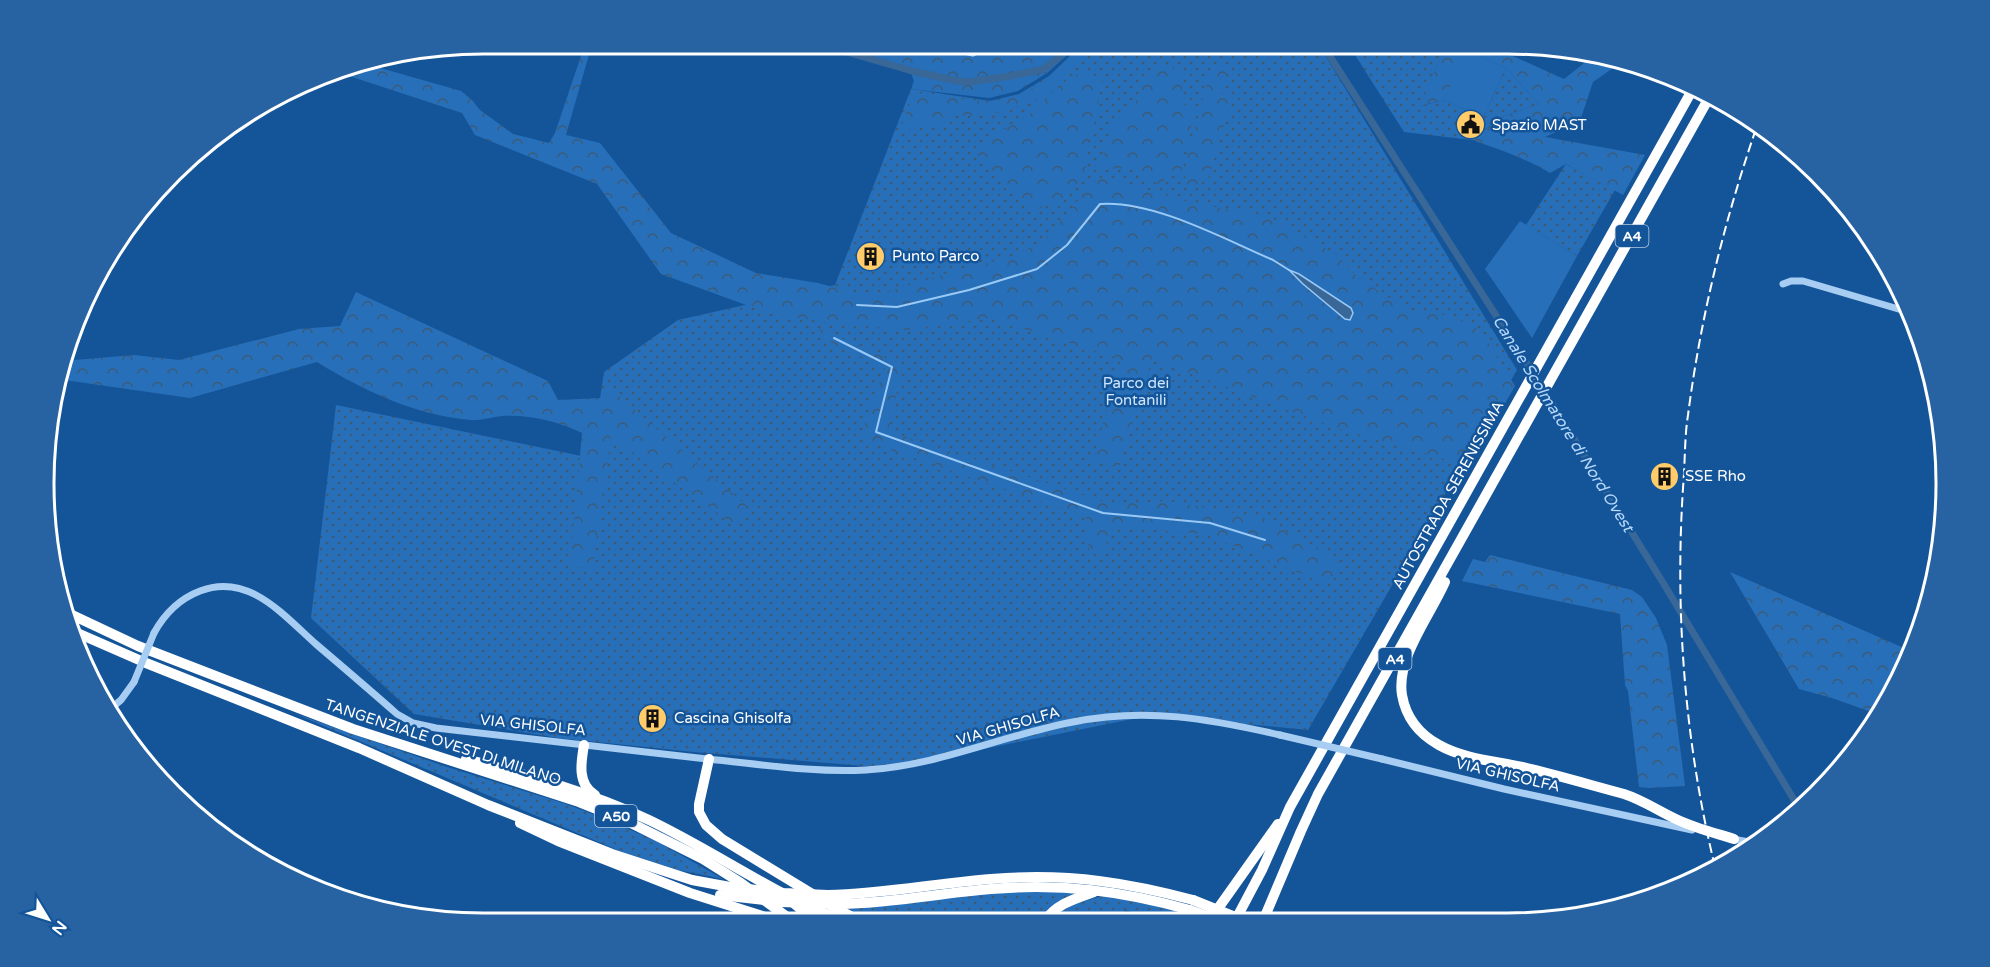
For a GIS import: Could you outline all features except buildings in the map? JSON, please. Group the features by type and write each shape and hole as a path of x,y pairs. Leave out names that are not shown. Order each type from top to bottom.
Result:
{"highway":[{"name":"AUTOSTRADA SERENISSIMA","path":"1239,913 1262,870 1290,807 1689,95"},
{"name":"A4","path":"1266,913 1318,794 1706,103"},
{"path":"1474,519 1435,605 1405,661 1402,673 1402,694 1409,717 1416,727 1432,741 1451,750 1628,795 1678,820 1734,839"},
{"name":"TANGENZIALE OVEST DI MILANO","path":"76,617 138,646 353,729 579,802 629,822 703,859 782,913"},
{"name":"TANGENZIALE OVEST DI MILANO","path":"82,635 359,748 488,805 649,868 692,880 783,893 828,895 883,893 996,879 1052,877 1116,882 1191,905"},
{"path":"584,745 581,767 589,792 684,838 824,913"},
{"path":"419,750 489,765 614,805"},
{"path":"709,759 699,804 702,819 711,831 845,913"},
{"path":"488,805 558,841 690,893 752,913"},
{"path":"1215,913 1290,807"},
{"path":"662,882 720,895 782,902 841,904 897,901 1001,888 1044,887 1101,890 1191,905 1206,913"},
{"path":"1051,913 1066,902 1101,890"},
{"path":"779,891 805,913"},
{"name":"A50","path":"1191,905 1218,913"}],"street":[{"path":"1783,284 1803,281 1896,304"},
{"name":"VIA GHISOLFA","path":"116,704 134,682 154,633 166,615 181,600 194,593 218,586 230,586 254,594 278,610 397,714 413,723 436,728 709,759 842,771 889,768 934,760 1065,723 1131,715 1186,717 1280,735 1504,789 1745,841"}],"green space":[{"path":"582,54 589,54 566,135 600,143 671,233 756,273 818,283 858,294 886,292 1016,256 1045,239 1093,183 1101,178 1192,203 1267,216 1335,254 1359,278 1408,311 1452,316 1481,331 1515,386 1469,466 1336,428 1152,359 1119,468 1093,460 1121,359 989,318 905,330 771,314 661,274 597,184 475,135 462,113 349,76 378,67 461,91 480,110 513,134 549,143 555,133"},
{"path":"844,54 1068,54 1047,73 1018,91 989,98 911,89 914,81 911,73"},
{"name":"Parco dei Fontanili","path":"1071,54 1324,54 1517,370 1308,730 1152,715 889,768 558,738 414,714 311,618 336,405 591,458 604,372 678,320 835,285 911,89 990,101 1019,94 1049,76"},
{"path":"1086,54 1042,97 1000,112 977,116 948,115 942,124 917,124 906,132 901,130 908,108 917,95 922,93 963,99 1002,100 1028,91 1051,75 1072,55"},
{"path":"1260,54 1275,54 1277,61"},
{"path":"1354,54 1439,54 1439,61 1421,106 1444,100 1483,118 1506,68 1539,104 1499,118 1472,140 1404,132"},
{"path":"1439,54 1467,54 1444,100 1420,106 1439,61"},
{"path":"1465,54 1476,54 1506,68 1483,118 1444,100"},
{"path":"1475,54 1508,54 1564,79 1586,61 1613,68 1593,82 1580,121 1545,137 1645,155 1623,195 1566,164 1550,173 1521,158 1472,140 1499,118 1539,104 1506,68"},
{"path":"1212,64 1230,64 1221,95 1233,94 1209,177 1196,185 1190,193 1185,187 1186,163"},
{"path":"1165,65 1178,71 1182,76 1182,103 1195,112 1183,156 1182,172 1166,179 1160,185 1131,168 1097,172 1113,125 1134,106 1147,76 1155,67"},
{"path":"1085,73 1102,78 1096,119 1088,139 1086,167 1076,186 1059,207 1046,205 1036,210 1005,188 976,153 987,138 1023,120 1071,76"},
{"path":"1566,164 1615,190 1577,256 1526,225"},
{"path":"1520,221 1577,256 1532,338 1485,269"},
{"path":"356,292 548,381 558,400 601,398 610,389 746,505 737,527 611,437 592,571 570,565 582,433 563,425 522,416 474,420 430,413 372,392 317,362 190,398 67,380 72,360 134,355 179,360 299,329 340,326"},
{"path":"820,329 903,365 888,431 1111,504 1169,501 1266,519 1341,563 1327,584 1209,536 1116,527 1101,556 1089,551 1086,517 859,439 885,368 818,336"},
{"path":"1490,555 1632,590 1642,597 1656,618 1667,645 1685,786 1639,787 1628,691 1625,685 1620,614 1462,581 1473,559 1485,562"},
{"path":"1730,572 1903,648 1870,712 1799,689"},
{"path":"293,713 603,818 656,841 723,879 678,870 620,851"},
{"path":"996,891 1081,891 1052,913 850,913 842,909"},
{"path":"1102,896 1122,897 1182,913 1136,913 1125,910 1123,913 1056,913 1061,908"}],"shaded area":[{"path":"1289,270 1299,274 1351,308 1353,313 1350,320 1345,319"}],"waterway":[{"path":"853,54 912,71 969,82 1044,69 1061,54"},
{"name":"Canale Scolmatore di Nord Ovest","path":"1328,54 1547,395 1795,801"},
{"path":"857,305 897,307 969,290 1037,269 1067,245 1100,204 1121,204 1165,214 1273,260 1289,270"},
{"path":"834,338 892,367 876,432 1103,513 1210,523 1265,540"}],"railway":[{"path":"1713,859 1696,770 1684,672 1680,573 1685,444 1693,378 1715,267 1755,133"}],"place":[{"name":"Spazio MAST","path":"1471,125"},
{"name":"Punto Parco","path":"871,256"},
{"name":"SSE Rho","path":"1664,476"},
{"name":"Cascina Ghisolfa","path":"653,718"}]}
